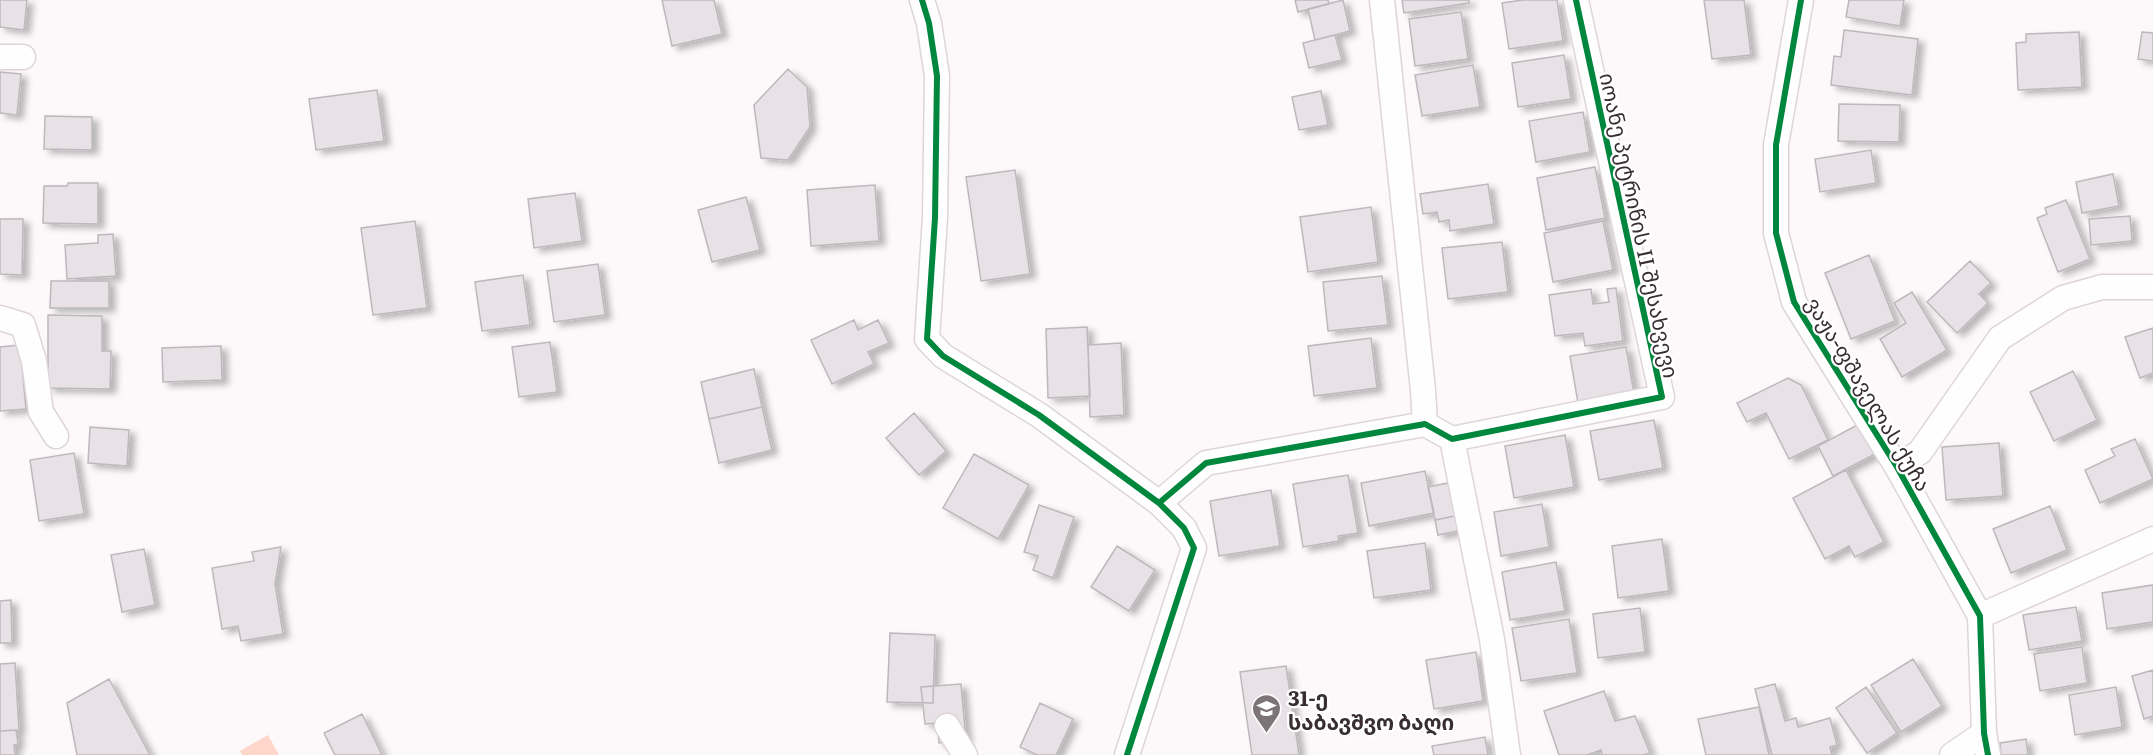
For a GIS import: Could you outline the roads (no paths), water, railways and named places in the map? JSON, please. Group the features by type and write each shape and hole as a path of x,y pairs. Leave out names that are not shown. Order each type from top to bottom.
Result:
{"street":[{"path":"922,0 929,22 937,76 935,218 927,339 943,356 1040,415 1159,503 1184,528 1194,548 1127,755"},
{"path":"1382,0 1425,424"},
{"name":"იოანე პეტრიწის II შესახვევი","path":"1452,439 1662,397 1576,0"},
{"name":"ვაჟა-ფშაველას ქუჩა","path":"1801,0 1776,145 1776,233 1794,302 1897,467 1980,616 1986,744"},
{"path":"1897,467 1920,452 2000,338 2063,298 2102,287 2153,287"},
{"path":"0,318 24,325 34,361 41,412 56,436"},
{"path":"1159,503 1206,463 1425,424 1452,439 1492,639 1508,755"},
{"path":"1980,616 2153,539"},
{"path":"947,726 965,755"},
{"path":"1952,755 1986,744"}],"place":[{"name":"31-ე საბავშვო ბაღი","path":"1267,734"}]}
